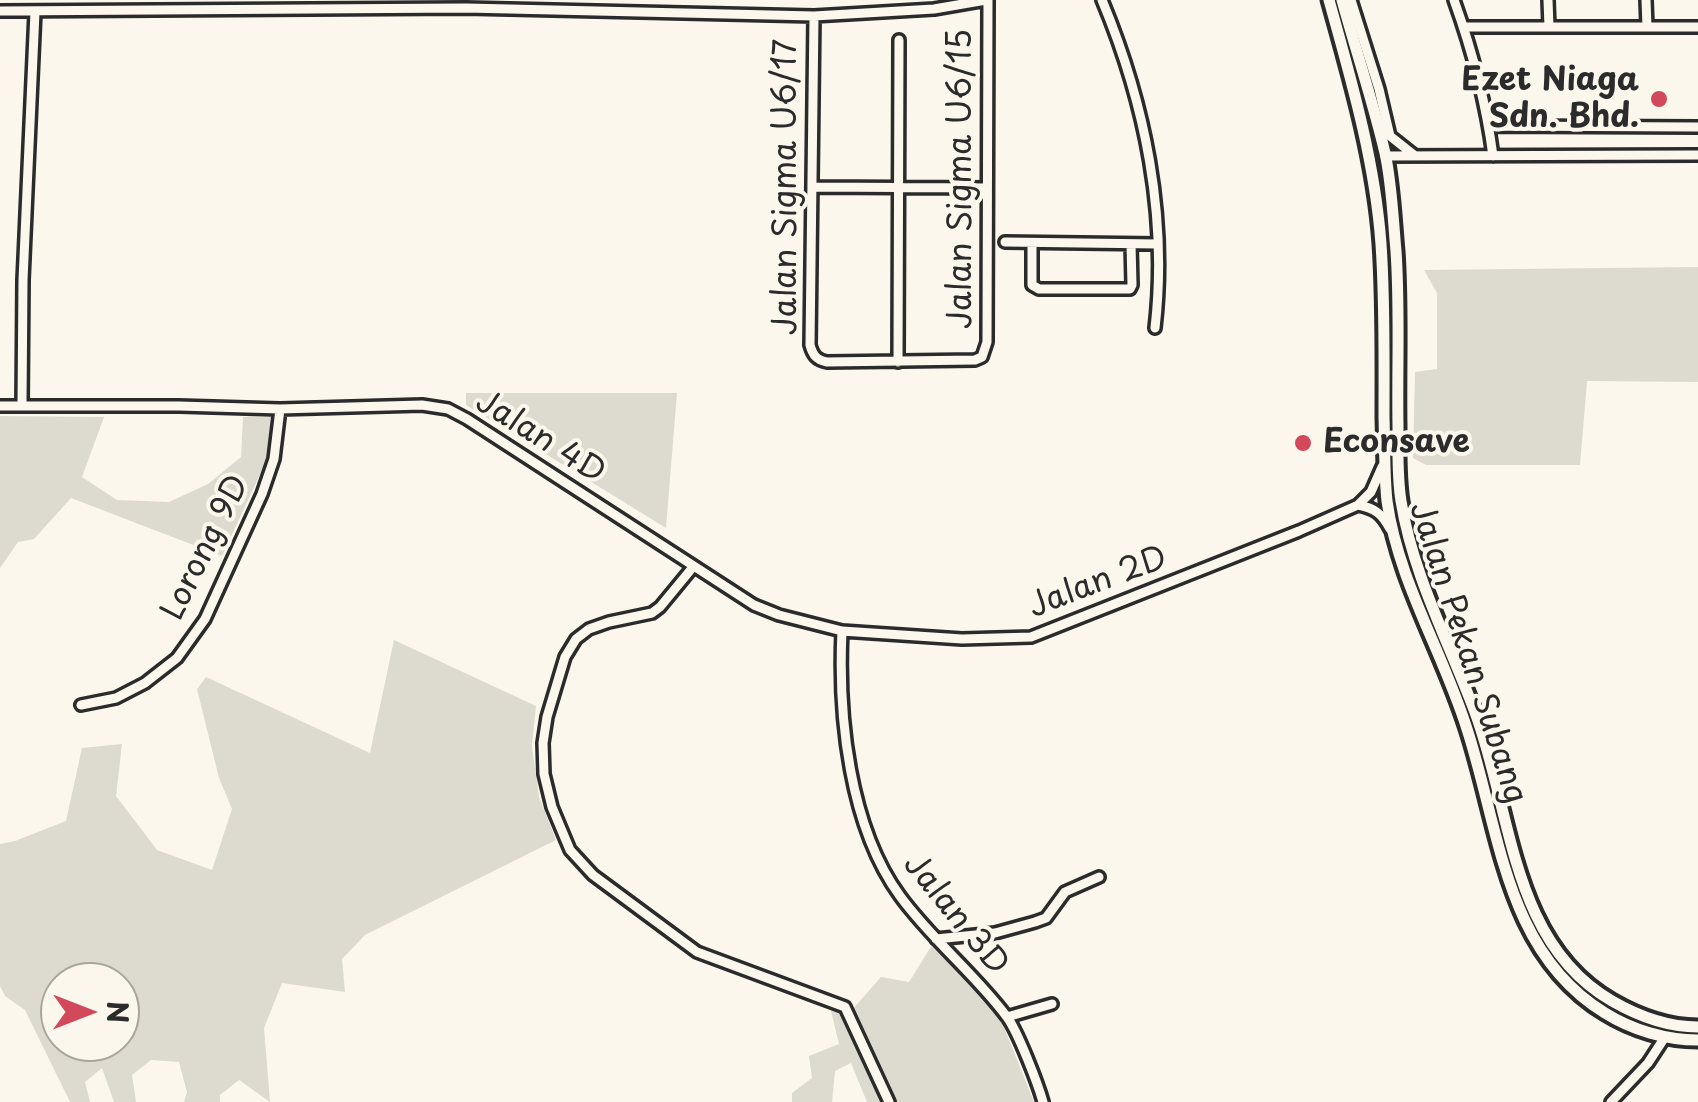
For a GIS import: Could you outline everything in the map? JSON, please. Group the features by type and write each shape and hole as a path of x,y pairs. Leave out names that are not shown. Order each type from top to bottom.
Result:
{"main road":[{"name":"Jalan Pekan Subang","path":"1329,0 1370,158 1379,224 1387,500 1394,536 1467,728 1509,880 1529,932 1566,983 1616,1020 1665,1037 1698,1040"},
{"name":"Jalan Pekan Subang","path":"1342,0 1385,156 1396,254 1398,458 1406,530 1478,718 1522,881 1550,942 1581,978 1630,1012 1679,1027 1698,1027"}],"street":[{"path":"0,11 380,4 814,16 934,9 987,0"},
{"name":"Jalan Sigma U6/15","path":"898,362 975,360 982,356 987,342 987,0"},
{"path":"1102,0 1121,46 1154,176 1158,244 1156,328"},
{"path":"1351,0 1380,89 1390,136 1416,156"},
{"path":"1454,0 1490,126 1493,156"},
{"path":"1548,0 1549,27"},
{"path":"1646,0 1647,27"},
{"path":"22,405 23,280 35,12"},
{"name":"Jalan Sigma U6/17","path":"814,16 810,345 816,358 828,362 898,362"},
{"path":"1464,27 1698,28"},
{"path":"898,362 899,40"},
{"path":"1490,126 1698,126"},
{"path":"1385,156 1698,155"},
{"path":"812,187 987,188"},
{"path":"1005,242 1158,244"},
{"path":"1032,243 1033,287 1057,289 1130,289 1131,244"},
{"name":"Jalan 4D","path":"0,406 422,406 448,410 754,605 842,631"},
{"name":"Lorong 9D","path":"81,705 116,698 144,683 178,658 205,619 262,494 274,459 280,409"},
{"path":"1358,506 1372,492 1385,458"},
{"path":"1358,506 1373,508 1394,536"},
{"name":"Jalan 2D","path":"842,631 962,639 1031,637 1358,506"},
{"path":"694,567 652,613 590,629 576,639 565,657 550,702 543,743 544,774 562,837 593,875 697,952 845,1007 889,1102"},
{"name":"Jalan 3D","path":"842,631 840,674 852,778 882,867 936,939 1007,1017 1043,1102"},
{"path":"936,939 995,933 1046,918 1065,892 1099,877"},
{"path":"1007,1017 1052,1004"},
{"path":"1611,1102 1648,1063 1665,1037"}],"shaded area":[{"path":"1698,267 1698,382 1587,381 1580,465 1426,465 1413,458 1415,372 1437,369 1437,293 1424,270"},
{"path":"466,393 677,393 666,528 466,405"},
{"path":"0,416 104,417 82,477 117,500 169,502 208,484 241,457 243,417 271,417 269,455 222,556 71,498 34,539 18,542 0,568"},
{"path":"394,640 536,706 532,746 539,797 556,840 365,935 342,959 345,992 282,983 264,1028 270,1102 239,1080 220,1095 220,1102 184,1102 187,1092 179,1062 151,1060 132,1075 136,1102 114,1102 102,1068 85,1082 90,1102 70,1102 50,1062 140,1062 140,962 40,962 40,1041 25,1010 5,996 0,986 0,844 66,821 82,748 122,744 116,796 157,850 212,870 232,809 219,778 197,689 206,677 370,753"},
{"path":"932,945 1001,1020 1034,1102 894,1102 852,1010 881,977 909,982"},
{"path":"831,1011 845,1012 884,1102 867,1102 851,1063 835,1071 832,1102 792,1102 792,1093 812,1078 809,1056 839,1044"}],"place":[{"name":"Ezet Niaga Sdn. Bhd.","path":"1659,99"},
{"name":"Econsave","path":"1303,443"}]}
